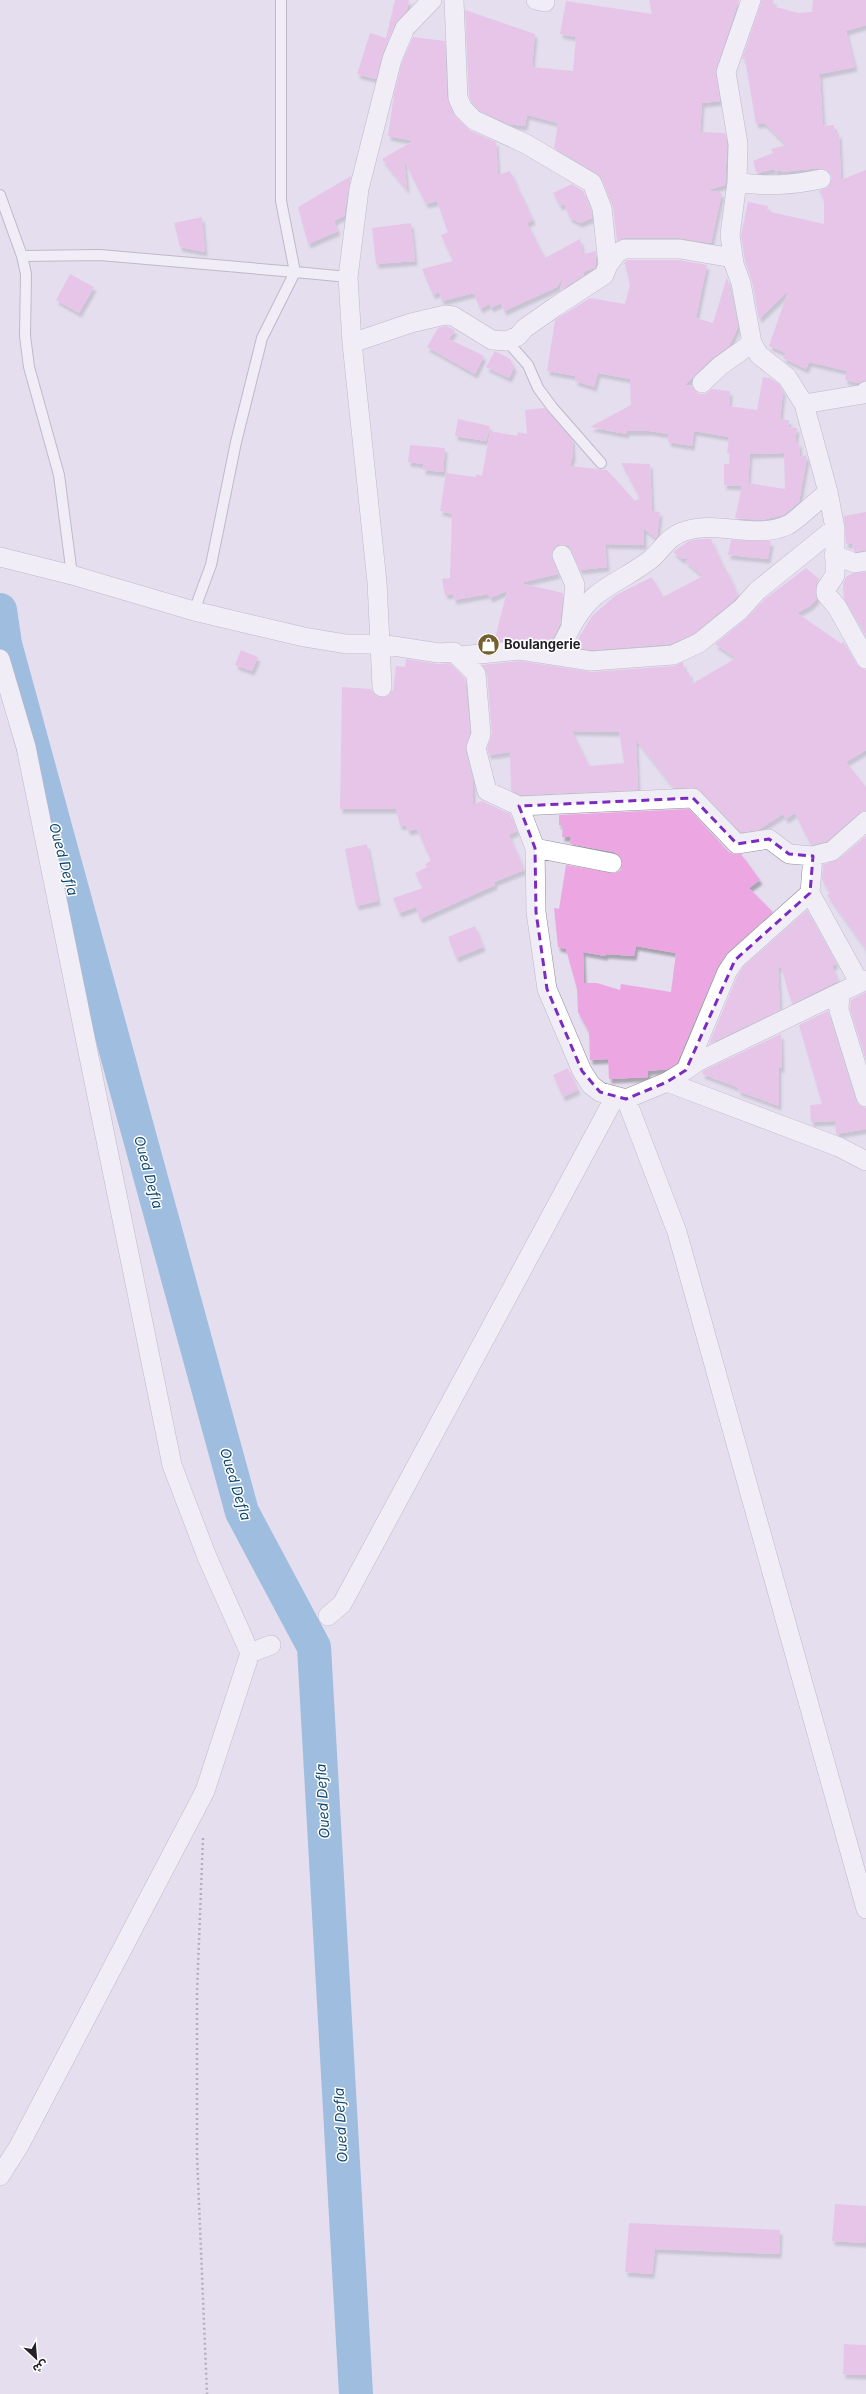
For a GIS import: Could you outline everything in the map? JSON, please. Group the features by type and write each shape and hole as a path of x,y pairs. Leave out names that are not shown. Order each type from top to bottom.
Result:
{"street":[{"path":"382,687 370,506 352,343 348,277 359,190 392,59 405,28 432,0"},
{"path":"454,0 458,98 463,109 474,120 526,144 592,183 602,208 608,265"},
{"path":"750,0 726,72 738,144 737,182 730,235 733,258 742,283 752,343 759,355 787,377 804,404 828,492 834,528 835,575 826,589 826,594 837,607 865,656"},
{"path":"737,182 761,186 782,186 822,179"},
{"path":"352,343 411,323 445,315 453,316 492,340 507,341 518,336 531,324 604,275 608,265 617,253 625,249 680,249 733,258"},
{"path":"702,383 720,366 752,343"},
{"path":"804,404 865,394"},
{"path":"557,655 570,627 594,597 652,558 668,539 685,530 703,528 762,532 775,529 789,524 828,492"},
{"path":"460,656 520,650 591,661 673,655 699,643 741,609 756,591 834,528"},
{"path":"562,555 575,585 570,627"},
{"path":"834,555 855,562 866,561"},
{"path":"0,557 66,574 194,611 304,637 346,644 380,644 440,653 454,652 460,656 476,674 481,734 476,748 487,791 519,806 693,798 737,844 769,839 789,854 813,856 832,851 866,821"},
{"path":"0,660 26,747 172,1464 207,1557 250,1653 205,1791 19,2146 0,2176"},
{"path":"519,806 535,848 536,912 547,989 582,1071 591,1085 600,1092 620,1098 667,1082 697,1062 840,994 863,981 810,893 813,856"},
{"path":"535,848 612,863"},
{"path":"686,1070 727,972 735,960 810,893"},
{"path":"840,994 839,1010 866,1096"},
{"path":"667,1082 864,1155"},
{"path":"328,1616 342,1604 620,1098"},
{"path":"620,1098 677,1232 866,1909"},
{"path":"250,1653 271,1644"}],"lane":[{"path":"194,611 211,565 236,442 262,338 295,272 281,202 283,76 281,0"},
{"path":"0,195 22,256 26,274 25,336 29,367 59,476 66,574"},
{"path":"22,256 100,255 348,277"},
{"path":"507,341 528,365 538,388 552,407 601,463"}],"path":[{"path":"203,1830 197,1992 197,2155 208,2394"}],"highlighted area":[{"path":"693,798 737,844 769,839 789,854 813,856 810,893 735,960 686,1070 667,1082 626,1099 600,1092 582,1071 547,989 536,912 535,848 519,806"}],"building":[{"path":"395,0 409,0 407,10 395,24 382,55 376,79 357,74 370,33 386,38"},
{"path":"649,0 739,0 716,69 720,101 702,103 700,132 725,133 727,145 725,185 707,190 722,193 711,243 680,238 625,238 617,241 613,207 602,179 598,174 554,148 558,123 527,115 525,126 508,124 480,111 472,103 469,95 465,10 535,34 532,67 573,71 576,37 560,34 566,1 652,14"},
{"path":"762,0 774,0 772,6 798,13 812,12 813,0 866,0 866,25 846,31 855,67 820,74 823,126 834,125 835,134 839,133 841,180 866,170 866,380 859,383 845,380 847,371 809,362 806,369 783,358 786,353 769,346 788,291 759,319 752,281 745,261 741,235 748,202 768,206 767,211 824,224 824,200 819,191 828,187 832,177 829,172 819,168 782,172 781,170 775,172 775,169 757,173 753,161 773,153 771,149 787,145 764,123 756,124 745,59 742,59"},
{"path":"413,37 445,41 447,98 453,114 469,130 496,142 498,175 510,171 533,220 527,223 545,258 580,239 583,254 596,251 595,268 583,272 584,275 560,290 563,277 557,287 504,311 501,303 491,308 489,304 480,309 474,293 442,301 439,292 433,295 422,269 453,261 441,235 448,232 437,201 426,204 404,160 407,190 382,159 413,141 388,136 394,94 402,62"},
{"path":"351,176 344,216 334,221 338,231 308,244 298,207"},
{"path":"572,184 583,191 591,211 592,218 580,223 570,218 564,204 560,206 553,193"},
{"path":"202,217 205,252 180,247 174,223"},
{"path":"411,223 415,261 376,264 372,228"},
{"path":"628,260 679,260 707,265 696,318 713,323 727,277 738,327 729,346 712,358 685,385 691,386 699,394 705,394 712,389 730,391 729,406 757,410 763,377 770,378 779,384 783,392 780,419 789,420 788,427 797,428 795,443 799,442 800,457 806,455 807,458 799,502 783,515 762,520 735,518 742,486 724,485 724,464 729,464 730,453 727,453 729,437 694,431 692,446 668,442 669,434 649,431 627,431 626,434 590,427 631,405 630,379 598,373 594,387 575,381 576,376 547,371 555,320 590,298 625,304 630,285 625,264 622,265","holes":["784,453 785,489 748,483 750,454"]},
{"path":"70,274 94,287 79,313 56,300"},
{"path":"446,326 455,330 449,339 484,356 475,374 427,347 438,328"},
{"path":"495,351 510,359 514,368 509,378 486,367"},
{"path":"545,408 572,439 573,455 570,466 607,470 635,501 640,498 621,463 650,464 652,511 660,512 657,537 656,538 644,529 644,545 605,544 607,567 580,570 569,546 557,545 551,554 558,574 520,583 563,593 560,624 550,644 522,639 494,642 507,591 490,598 488,594 454,600 453,594 445,595 442,579 450,578 452,514 440,511 446,473 476,477 476,474 482,476 490,431 517,436 518,432 527,434 525,410"},
{"path":"458,419 490,426 486,441 455,436"},
{"path":"410,445 445,448 443,472 423,470 424,464 408,462"},
{"path":"866,512 866,550 856,552 854,551 852,543 846,544 844,516"},
{"path":"711,539 725,571 725,567 738,595 733,601 693,634 670,644 591,650 573,647 592,616 616,595 652,577 663,597 703,576 685,561 689,559 682,559 673,552 689,541"},
{"path":"731,540 771,541 768,559 728,555"},
{"path":"806,568 819,579 815,589 817,599 810,606 797,613 842,644 843,641 857,665 866,670 866,750 846,762 866,787 866,810 859,813 827,841 811,845 795,813 786,819 783,814 758,830 741,832 697,788 674,788 636,740 638,790 521,795 511,790 510,752 489,755 487,749 492,733 487,673 482,665 520,661 592,672 674,666 683,662 685,673 689,672 692,684 736,658 715,644 748,617 765,599","holes":["572,731 619,732 624,763 589,766"]},
{"path":"866,572 866,635 844,599 843,584 846,577 853,573"},
{"path":"241,650 258,657 252,671 235,665"},
{"path":"406,659 438,664 450,663 465,679 470,733 465,750 473,781 473,805 482,801 510,814 517,831 509,835 524,870 494,882 495,885 420,919 416,907 399,913 393,898 423,888 415,873 427,867 425,864 431,861 417,829 408,831 406,825 400,826 396,809 340,809 342,687 371,689 377,697 388,696 393,690 396,666 405,667"},
{"path":"689,809 729,852 741,854 760,880 749,888 773,912 728,952 718,966 677,1063 668,1069 648,1071 648,1077 609,1079 608,1059 590,1060 589,1032 578,1012 577,989 566,949 558,947 554,908 559,909 566,865 615,873 621,870 622,860 614,852 570,844 571,837 562,837 563,825 559,825 559,815","holes":["636,946 676,953 671,992 621,984 620,990 597,983 584,983 583,952 605,956 606,954 634,956"]},
{"path":"866,836 866,949 827,895 830,893 822,880 823,865 839,859"},
{"path":"367,844 378,901 356,906 345,849"},
{"path":"807,910 835,961 836,964 832,966 838,981 792,1004 781,967 778,968 780,1010 709,1044 737,977 743,967"},
{"path":"475,926 483,947 456,958 448,937"},
{"path":"866,992 866,1060 850,1009 851,1000"},
{"path":"828,1011 855,1100 859,1105 866,1108 866,1129 836,1134 835,1121 811,1122 810,1105 822,1104 799,1025"},
{"path":"781,1034 782,1068 779,1068 779,1106 738,1091 739,1088 702,1074 703,1071"},
{"path":"568,1068 578,1090 563,1097 553,1075"},
{"path":"835,2204 866,2206 865,2243 832,2241"},
{"path":"629,2223 780,2230 779,2254 655,2249 652,2274 625,2272"},
{"path":"844,2344 866,2345 866,2375 843,2374"}],"waterway":[{"name":"Oued Defla","path":"0,610 5,644 242,1512 314,1647 356,2394"}],"place":[{"name":"Boulangerie","path":"489,644"}]}
